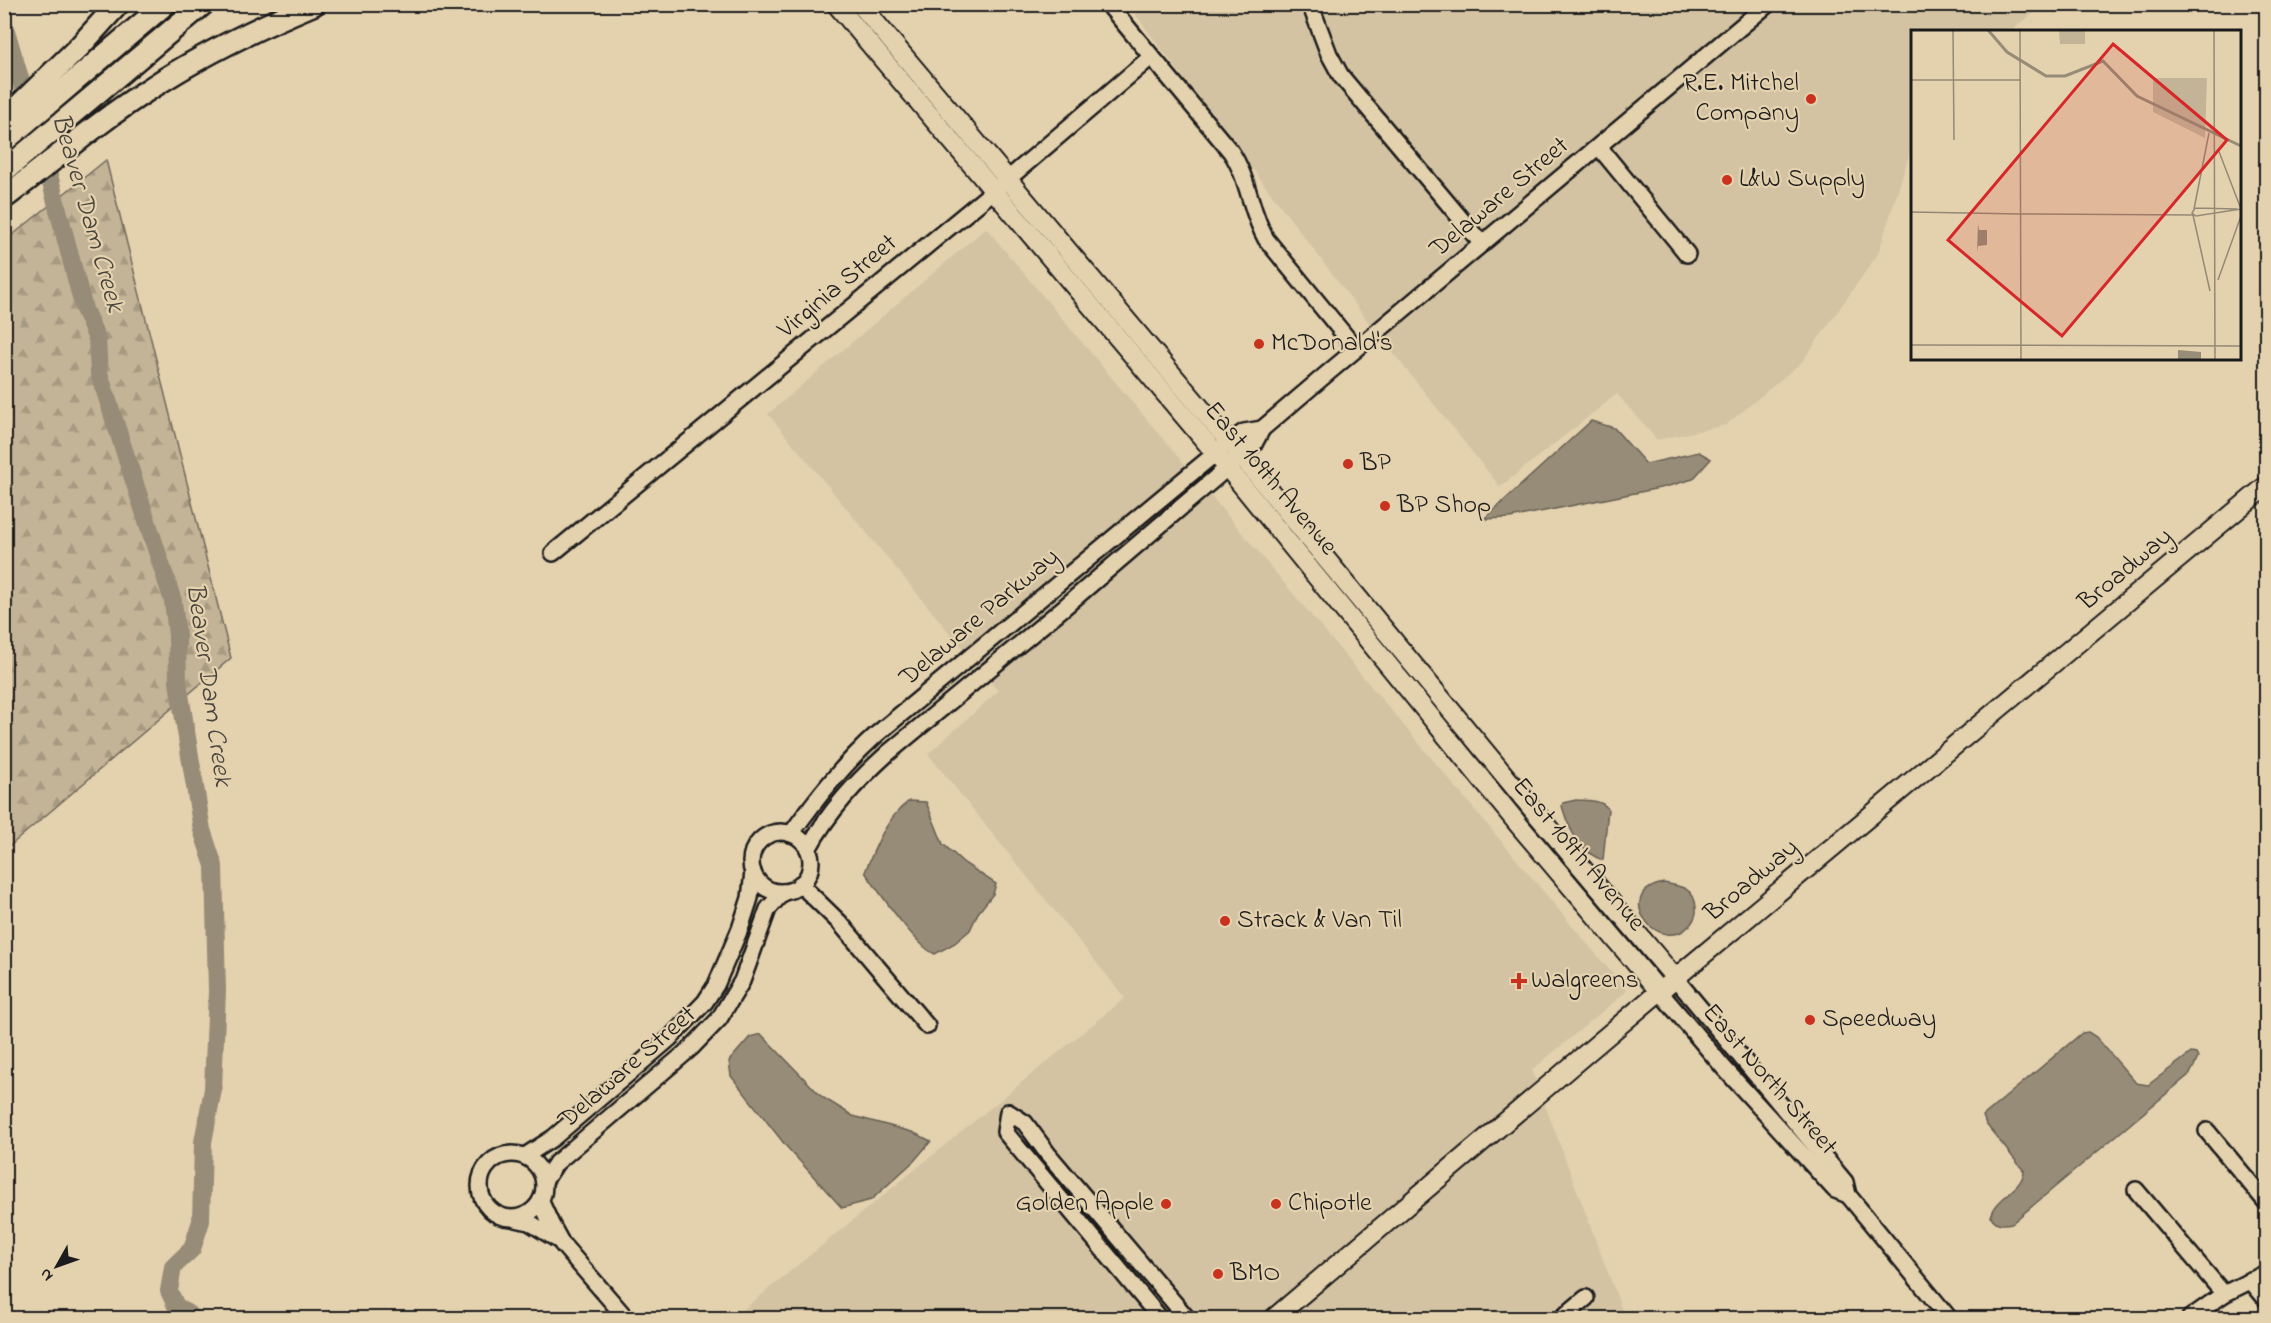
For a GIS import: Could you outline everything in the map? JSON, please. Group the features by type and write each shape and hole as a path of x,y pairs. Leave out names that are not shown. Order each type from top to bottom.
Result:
{"highway":[{"path":"8,127 42,84 118,4"},
{"path":"8,127 48,104 165,4"},
{"path":"4,171 203,4"},
{"path":"4,198 141,94 177,71 228,43 314,4"}],"main road":[{"name":"East 109th Avenue","path":"836,4 992,191 1228,455 1675,978"},
{"name":"East 109th Avenue","path":"860,4 1008,178 1518,824 1659,991"},
{"name":"Broadway","path":"1274,1318 1659,991 2266,486"}],"street":[{"path":"1108,4 1231,152 1241,169 1257,220 1266,239 1356,349"},
{"path":"1310,4 1329,54 1341,76 1482,244"},
{"name":"Delaware Street","path":"1228,455 1254,444 1262,429 1768,4"},
{"name":"Virginia Street","path":"553,553 1008,178 1151,57"},
{"path":"1599,147 1687,254"},
{"name":"Delaware Parkway","path":"791,834 821,792 848,761 877,734 1228,455"},
{"name":"Delaware Parkway","path":"808,849 837,803 864,774 1150,535 1228,455"},
{"path":"772,833 791,834 804,843 808,849 810,868 800,884 783,892 764,887 753,872 752,853 764,837 772,833"},
{"name":"Delaware Street","path":"525,1156 553,1138 669,1039 705,1002 716,984 740,929 750,898 753,872"},
{"path":"800,884 840,923 927,1026"},
{"name":"Delaware Street","path":"545,1180 556,1163 691,1048 719,1019 742,981 768,909 783,892"},
{"name":"East North Street","path":"1675,978 1845,1182 1848,1195 1949,1318"},
{"name":"East North Street","path":"1659,991 1724,1068 1835,1190 1848,1195"},
{"path":"1160,1318 1005,1132 1008,1112 1025,1123 1048,1154 1187,1318"},
{"path":"2207,1131 2266,1202"},
{"path":"515,1219 525,1216 541,1202 545,1191 545,1180 534,1161 514,1153 503,1155 485,1167 480,1187 487,1207 495,1214 505,1218 529,1222 562,1244 626,1318"},
{"path":"2136,1190 2224,1294"},
{"path":"541,1202 562,1244"},
{"path":"2190,1318 2224,1294 2266,1272"},
{"path":"2250,1280 2266,1299"},
{"path":"1562,1318 1586,1298"}],"shaded area":[{"path":"1128,5 2043,5 2012,30 1911,30 1911,149 1878,254 1802,362 1726,425 1657,440 1617,394 1500,487 1370,324"},
{"path":"986,228 1627,991 1532,1070 1625,1318 733,1318 1125,998 928,754 998,691 768,414"},
{"path":"1591,421 1614,428 1646,464 1699,452 1711,459 1693,479 1665,487 1510,518 1484,519"},
{"path":"1576,800 1598,802 1608,809 1603,860 1588,852 1576,838 1568,822 1563,803"},
{"path":"909,801 926,802 943,844 964,863 996,884 993,894 978,913 970,930 955,943 935,954 908,930 865,872 888,824"},
{"path":"1664,883 1686,889 1695,901 1694,919 1690,925 1678,933 1666,934 1654,929 1645,920 1640,909 1641,898 1648,889"},
{"path":"2088,1032 2096,1037 2136,1083 2148,1085 2191,1053 2196,1054 2198,1058 2190,1074 2012,1223 1998,1223 1991,1217 1993,1210 2019,1184 2024,1171 1986,1124 1983,1116 2082,1033"},
{"path":"761,1034 822,1097 853,1116 912,1132 931,1141 914,1161 871,1200 842,1208 786,1146 731,1076 729,1061 750,1037"}],"green space":[{"path":"106,160 231,658 5,850 5,241"}],"waterway":[{"name":"Beaver Dam Creek","path":"4,24 50,179 84,309 97,339 99,373 173,601 177,635 178,682 202,830 214,866 217,991 213,1089 203,1142 201,1221 192,1249 173,1267 169,1291 176,1306 194,1318"}],"place":[{"name":"R.E. Mitchel Company","path":"1811,99"},
{"name":"L&W Supply","path":"1727,180"},
{"name":"McDonald's","path":"1259,344"},
{"name":"BP","path":"1348,464"},
{"name":"BP Shop","path":"1385,506"},
{"name":"Strack & Van Til","path":"1225,921"},
{"name":"Walgreens","path":"1519,981"},
{"name":"Speedway","path":"1810,1020"},
{"name":"Golden Apple","path":"1166,1204"},
{"name":"Chipotle","path":"1276,1204"},
{"name":"BMO","path":"1218,1274"}]}
